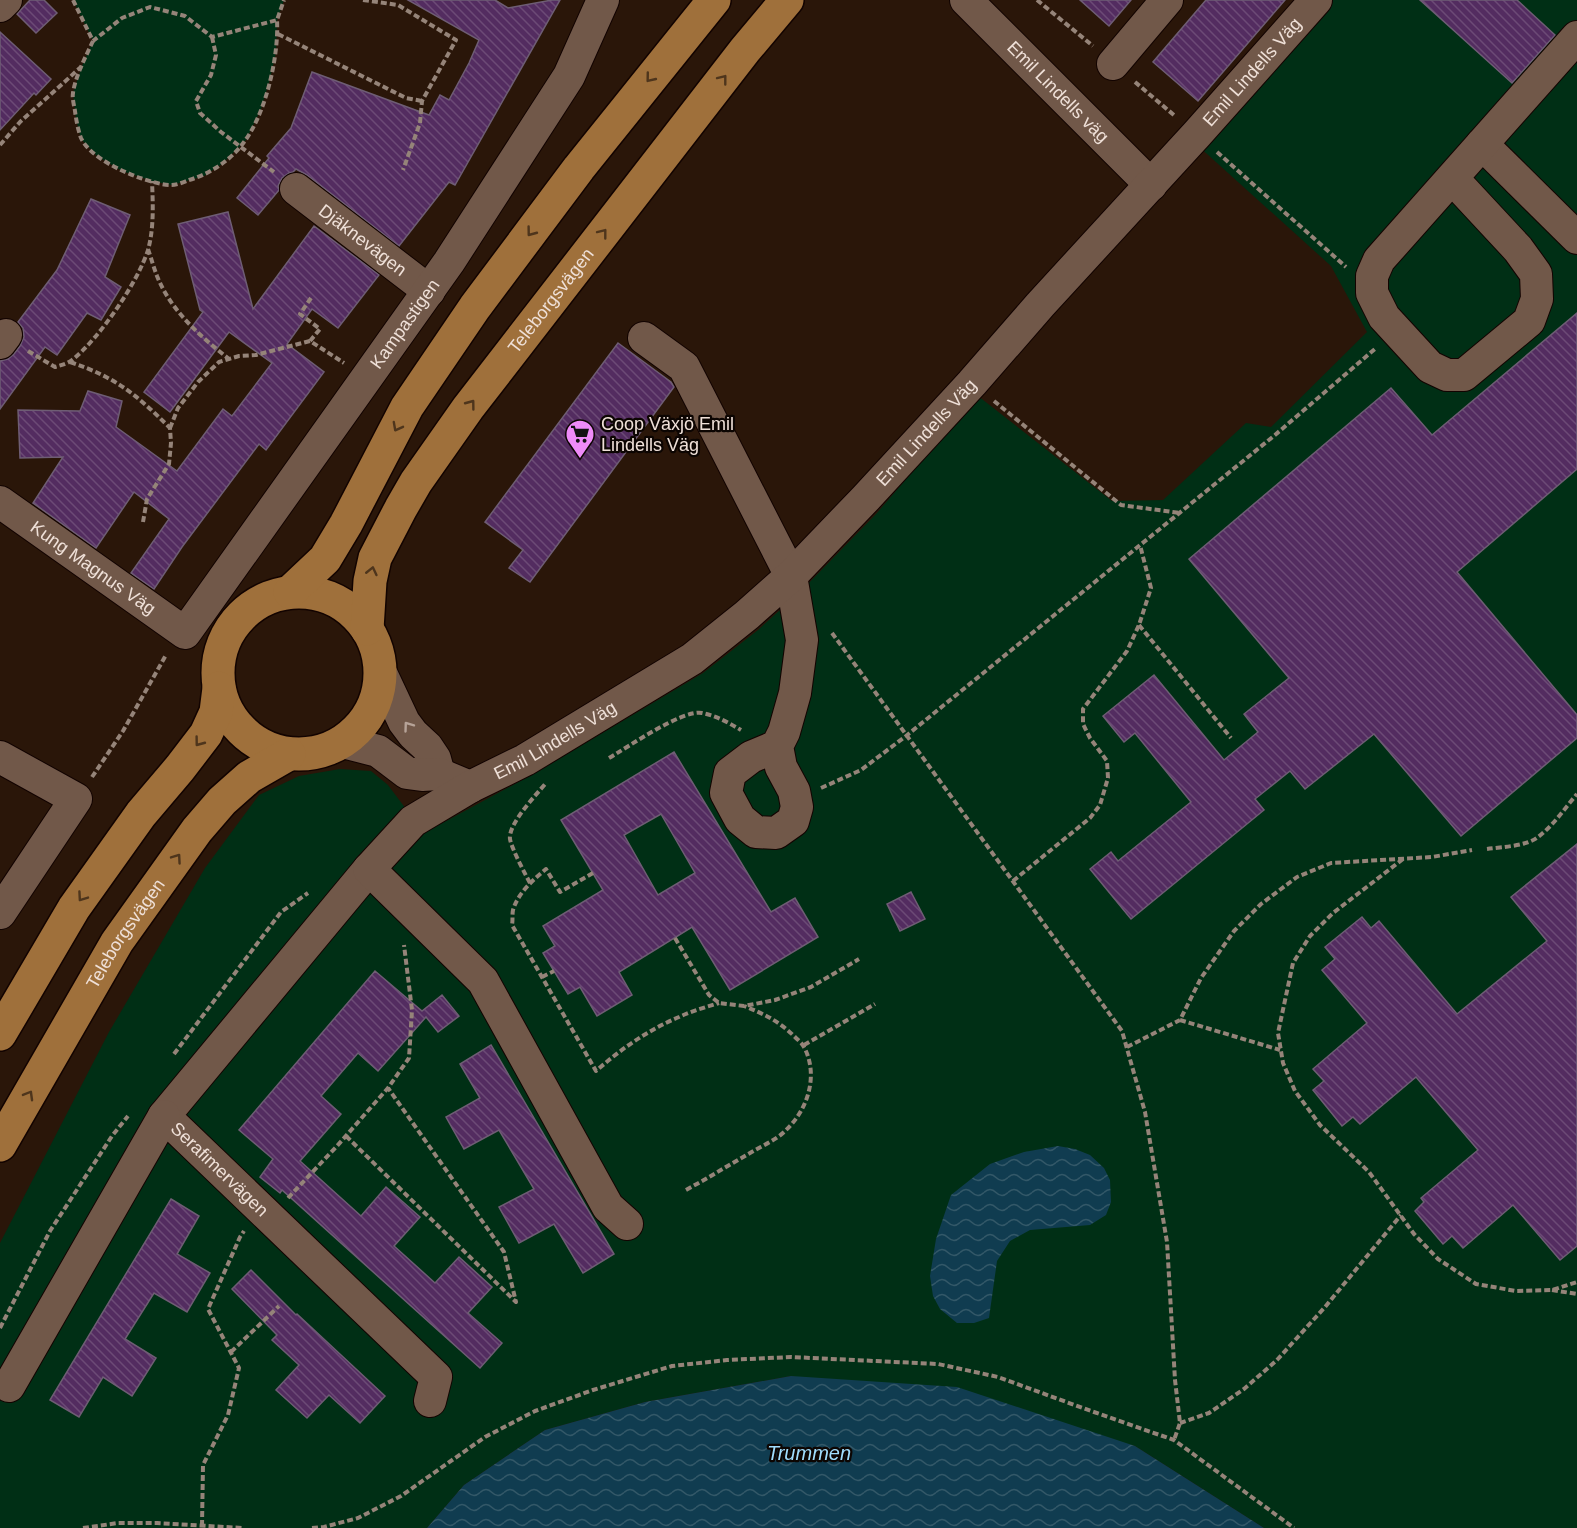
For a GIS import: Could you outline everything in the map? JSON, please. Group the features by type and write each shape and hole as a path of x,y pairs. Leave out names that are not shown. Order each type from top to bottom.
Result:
{"main road":[{"path":"290,592 325,559 346,524 407,407 475,307 579,168 714,0"},
{"name":"Teleborgsvägen","path":"367,629 370,580 375,558 416,482 475,399 745,50 787,0"},
{"path":"0,1034 74,908 141,814 206,734 216,712 221,650 228,633 240,617 254,605 272,597 290,592 313,593 334,600 353,612 375,643 379,658 381,673 378,694 371,712 359,729 343,742 326,750 308,754 288,754 269,749 251,739 236,725 226,708 219,688"},
{"name":"Teleborgsvägen","path":"0,1145 117,942 197,830 222,801 249,777 288,754"}],"street":[{"path":"0,6 6,0"},
{"name":"Kampastigen","path":"185,633 449,262 569,76 603,0"},
{"name":"Emil Lindells väg","path":"966,0 1151,184"},
{"path":"1113,64 1167,0"},
{"name":"Emil Lindells Väg","path":"413,821 470,787 525,759 692,659 791,576 972,383 1316,0"},
{"path":"1452,178 1518,249 1536,274 1537,299 1529,321 1464,375 1447,375 1430,367 1384,317 1372,293 1372,276 1379,260 1577,37"},
{"path":"1482,144 1577,238"},
{"name":"Djäknevägen","path":"297,189 429,291"},
{"path":"644,338 684,367 791,576 802,640 795,693 784,732 769,750 751,757 730,773 726,793 740,819 756,832 776,833 793,821 797,807 794,790 769,750"},
{"name":"Kung Magnus Väg","path":"0,502 185,633"},
{"path":"381,673 404,722 427,747 435,759 440,774"},
{"path":"343,742 378,751 408,773 440,774 470,787"},
{"path":"0,758 76,799 0,913"},
{"name":"Serafimervägen","path":"413,821 369,869 164,1116 436,1377 430,1401"},
{"path":"369,869 483,981 608,1207 627,1224"},
{"path":"9,1386 164,1116"}],"path":[{"path":"73,0 93,42"},
{"path":"284,0 277,20 276,52 261,109 246,140 240,147 223,163 204,176 172,185 122,171 97,156 81,139 73,93 93,42 122,18 150,7 185,16 212,38 216,55 210,75 196,101 200,113 240,147 297,189"},
{"path":"363,0 398,5 456,40 422,101 420,123 403,170"},
{"path":"212,38 277,20"},
{"path":"278,34 406,98 422,101"},
{"path":"0,145 20,122 82,66"},
{"path":"1197,134 1348,268 1372,276"},
{"path":"3,339 13,342 55,367 70,362 89,344 139,273 148,249 153,218 152,181"},
{"path":"148,249 158,278 186,321 230,359"},
{"path":"143,522 147,499 169,464 170,428 178,408 198,382 219,362 310,341 320,329 300,314 311,298"},
{"path":"796,800 861,770 906,736 1275,435 1397,331"},
{"path":"310,341 345,364"},
{"path":"70,362 92,369 116,381 136,395 170,428"},
{"path":"972,383 1121,505 1180,513"},
{"path":"1013,881 1090,819 1101,805 1108,778 1107,762 1083,724 1083,709 1127,651 1139,625 1151,588 1140,545"},
{"path":"1139,625 1231,738"},
{"path":"832,632 1122,1031 1145,1112 1167,1242 1175,1380 1180,1423 1174,1440"},
{"path":"609,758 680,717 700,712 725,720 769,750"},
{"path":"530,883 510,840 511,831 550,777"},
{"path":"1487,849 1515,845 1537,838 1577,794"},
{"path":"1127,1047 1180,1020 1201,978 1234,931 1261,904 1297,877 1331,863 1432,857 1472,850"},
{"path":"1403,859 1333,913 1310,936 1298,954 1293,963 1278,1033 1283,1063 1295,1091 1320,1125 1369,1172 1414,1234 1438,1259 1476,1284 1516,1291 1552,1290 1577,1294"},
{"path":"593,873 560,892 546,869 530,883 522,894 513,910 512,925 596,1071 655,1028 719,1002"},
{"path":"675,938 709,995 719,1002 744,1006 772,1018 804,1045 811,1066 811,1086 806,1101 785,1131 686,1190"},
{"path":"202,1526 203,1465 228,1415 239,1368 208,1309 240,1237 346,1136 388,1088 409,1058 412,1010 403,942"},
{"path":"744,1006 775,1000 811,987 859,959"},
{"path":"542,977 554,971"},
{"path":"804,1045 875,1004"},
{"path":"1180,1020 1281,1050"},
{"path":"346,1136 516,1302 504,1252 388,1088"},
{"path":"1180,1423 1209,1413 1244,1389 1277,1360 1325,1307 1401,1215"},
{"path":"1552,1290 1577,1282"},
{"path":"231,1352 279,1306"},
{"path":"312,1528 324,1527 369,1513 400,1496 484,1437 535,1412 593,1390 672,1366 727,1360 801,1358 938,1364 998,1377 1174,1440 1294,1528"},
{"path":"83,1528 118,1523 242,1528"}],"green space":[{"path":"73,0 284,0 277,20 276,52 270,79 261,109 246,140 223,163 204,176 172,185 122,171 97,156 81,139 76,119 73,93 93,41"},
{"path":"1325,0 1577,0 1577,1528 1264,1528 1135,1446 791,1376 645,1402 545,1430 464,1485 427,1528 0,1528 0,1243 109,1032 205,868 259,795 299,776 340,769 371,771 388,785 424,833 537,772 703,673 758,630 801,591 876,514 978,396 1112,501 1163,500 1246,423 1271,427 1367,332 1331,266 1196,144"}],"water":[{"path":"1058,1146 1090,1155 1104,1168 1110,1180 1111,1202 1106,1215 1090,1225 1030,1230 1010,1241 997,1261 989,1318 974,1323 957,1323 940,1309 933,1296 930,1276 936,1239 951,1195 990,1164 1024,1152"},
{"name":"Trummen","path":"791,1376 957,1387 1135,1446 1264,1528 427,1528 464,1485 545,1430 645,1402"}],"building":[{"path":"30,0 44,0 57,13 36,33 17,14"},
{"path":"408,0 495,0 508,8 560,0 455,185 449,182 399,246 296,169 282,178 278,186 279,190 258,215 237,198 269,158 267,156 291,128 312,72 429,115 440,95 449,100 479,40"},
{"path":"1080,0 1131,0 1109,26"},
{"path":"1206,0 1285,0 1198,101 1153,62"},
{"path":"1420,0 1517,0 1555,35 1512,83"},
{"path":"0,32 51,79 36,95 34,93 0,130"},
{"path":"91,199 130,215 105,277 121,287 101,320 87,313 57,355 45,347 0,409 0,361 8,359 20,346 24,337 23,328 18,322 57,270"},
{"path":"228,212 253,309 314,226 379,275 338,328 312,309 287,344 324,372 266,450 259,444 182,547 154,589 131,573 169,519 134,492 96,548 33,503 63,457 20,458 18,410 80,411 88,391 122,401 116,427 177,471 223,409 232,416 272,363 229,332 170,412 144,392 203,312 200,310 178,224"},
{"path":"1577,313 1577,469 1457,572 1577,715 1577,738 1461,836 1374,734 1305,789 1290,771 1255,799 1264,810 1131,919 1090,869 1111,852 1118,861 1191,802 1135,733 1124,742 1103,716 1154,675 1224,760 1258,732 1244,714 1289,678 1189,559 1391,388 1432,435"},
{"path":"618,343 671,382 674,387 530,582 509,568 523,550 485,522"},
{"path":"674,752 771,912 795,898 818,937 730,990 692,927 619,972 632,995 597,1016 580,987 568,994 543,953 555,946 543,926 603,890 561,820","holes":["661,814 695,873 658,895 624,835"]},
{"path":"1577,844 1577,1246 1560,1260 1513,1205 1463,1248 1452,1236 1443,1244 1415,1211 1424,1202 1421,1198 1478,1150 1416,1077 1360,1124 1353,1117 1342,1126 1313,1090 1324,1081 1313,1069 1367,1023 1322,970 1335,959 1325,947 1362,917 1371,928 1379,921 1457,1014 1547,941 1511,897"},
{"path":"911,892 925,919 900,931 887,904"},
{"path":"375,971 422,1011 442,995 459,1016 438,1032 426,1017 378,1071 358,1053 321,1096 341,1114 300,1161 361,1216 386,1187 420,1217 394,1246 435,1283 459,1257 492,1287 468,1313 502,1343 480,1368 282,1190 280,1193 260,1177 273,1159 239,1130"},
{"path":"491,1045 614,1254 583,1273 554,1224 519,1243 499,1207 534,1189 499,1130 464,1149 446,1117 480,1098 460,1064"},
{"path":"171,1199 199,1216 177,1254 210,1273 187,1312 154,1293 125,1339 156,1358 132,1396 103,1377 79,1417 50,1400"},
{"path":"251,1270 296,1315 385,1396 360,1423 329,1395 307,1418 276,1390 299,1365 272,1340 277,1335 232,1289"}],"place":[{"name":"Coop Växjö Emil Lindells Väg","path":"580,460"}]}
